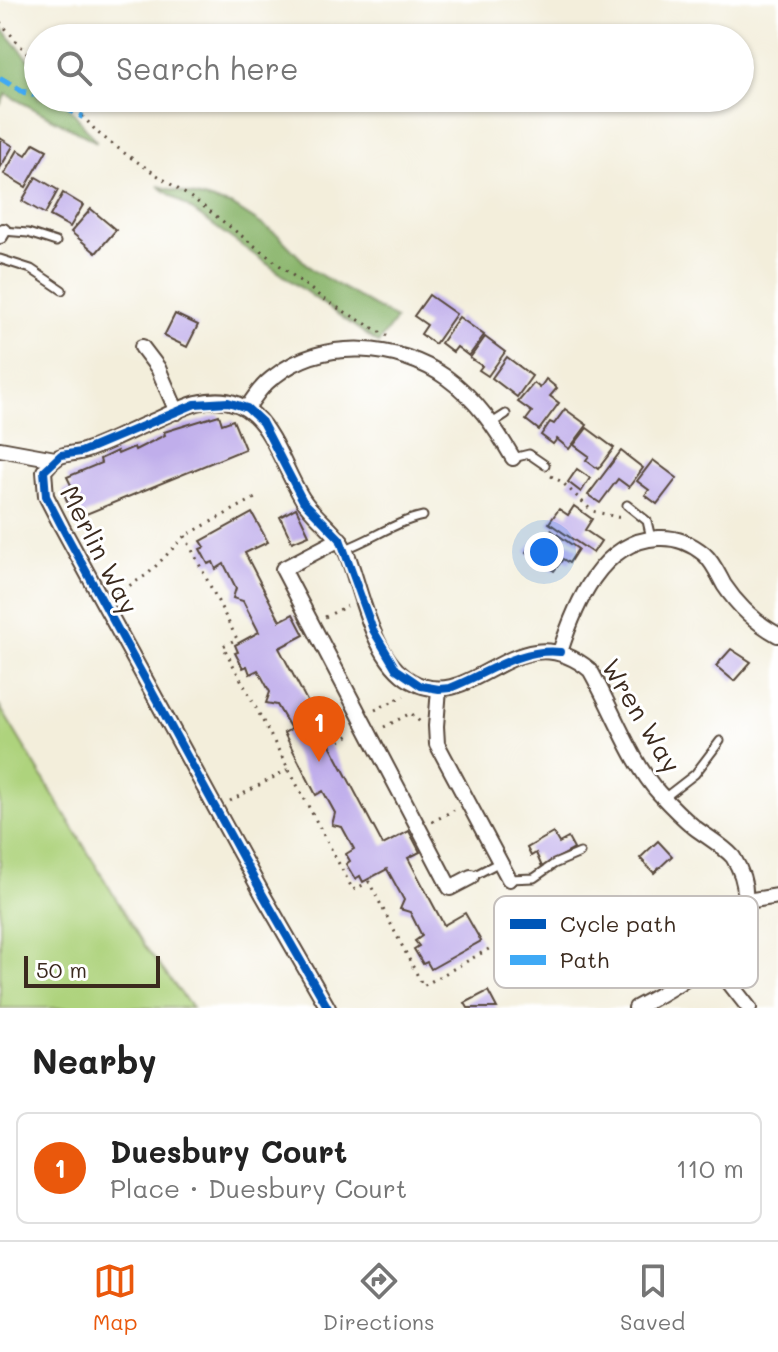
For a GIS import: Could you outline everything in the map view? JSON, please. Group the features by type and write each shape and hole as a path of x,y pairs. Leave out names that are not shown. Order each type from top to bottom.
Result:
{"street":[{"path":"142,347 158,368 177,412"},
{"path":"513,458 492,423 449,379 420,363 394,355 356,349 307,358 272,378 247,408 262,422 303,501 342,544 361,599 386,655 396,669 414,683 439,689 460,684 531,652 560,652 569,622 599,570 621,550 647,539 679,540 705,555 745,611 778,635"},
{"name":"Merlin Way","path":"247,408 218,401 195,404 81,452 55,459 44,471 43,485 102,601 328,1008"},
{"path":"0,449 55,459"},
{"path":"342,544 283,569 450,888 471,877"},
{"name":"Wren Way","path":"560,652 590,670 642,769 664,798 694,827 731,854 747,874 752,896"},
{"path":"439,689 437,744 509,879"},
{"path":"758,899 778,896"},
{"path":"636,1008 669,988"},
{"path":"733,988 749,1008"}],"lane":[{"path":"1,232 28,233 56,242"},
{"path":"0,259 31,269 62,290"},
{"path":"492,423 506,414"},
{"path":"513,458 529,454 545,465"},
{"path":"627,505 647,521 647,539"},
{"path":"342,544 379,536 406,519 423,516"},
{"path":"664,798 695,774 720,741"},
{"path":"509,879 534,878 554,864 580,853"},
{"path":"471,877 500,862"}],"path":[{"path":"0,22 24,50"},
{"path":"79,112 98,133 199,203 326,301 387,336 394,355"},
{"path":"542,475 557,478 592,511 630,521 647,539"},
{"path":"102,601 148,574 185,536 257,497"},
{"path":"185,536 237,639 223,646 353,890 369,882 423,986 494,946"},
{"path":"311,624 361,599"},
{"path":"369,714 407,695 414,683"},
{"path":"379,729 411,713 422,724 436,726"},
{"path":"216,809 289,769"},
{"path":"418,829 469,802"}],"green space":[{"path":"0,26 24,54 24,103 6,94 0,105"},
{"path":"40,112 73,112 97,142"},
{"path":"158,186 233,206 278,235 312,270 396,319 378,343"},
{"path":"0,707 144,945 192,1008 0,1008"}],"building":[{"path":"0,138 13,146 0,168"},
{"path":"34,143 47,150 26,187 4,174 18,150 26,155"},
{"path":"36,177 58,190 45,214 22,201"},
{"path":"63,193 83,205 70,227 50,216"},
{"path":"91,209 116,230 96,253 71,232"},
{"path":"429,295 456,314 435,344 421,334 427,325 414,316"},
{"path":"175,314 198,325 187,347 164,336"},
{"path":"459,317 484,335 469,356 457,347 453,352 441,343"},
{"path":"485,337 505,352 488,376 479,370 482,366 470,358"},
{"path":"507,357 532,376 517,397 492,378"},
{"path":"546,379 557,388 550,396 559,403 539,430 526,420 532,412 518,402 534,383 540,388"},
{"path":"565,409 587,425 569,449 557,439 553,444 541,435"},
{"path":"219,415 222,424 233,420 245,449 74,519 63,491 72,487 67,477 101,463 100,459 117,451 118,454 134,447 135,450 165,435 164,432"},
{"path":"587,428 614,448 598,469 586,460 589,456 574,445"},
{"path":"621,451 643,468 629,487 618,479 600,503 588,495"},
{"path":"653,460 677,478 657,504 645,495 649,490 637,481"},
{"path":"577,469 590,478 581,492 568,482"},
{"path":"574,506 592,519 585,530 601,541 593,553 549,523 559,509 568,515"},
{"path":"296,508 309,535 292,542 280,517"},
{"path":"252,513 268,542 245,553 280,621 293,614 304,635 279,648 383,845 409,831 420,852 408,858 444,925 465,913 481,941 431,969 427,962 423,964 414,949 419,946 415,941 422,936 410,912 400,909 404,900 387,869 363,882 360,876 355,879 346,864 350,861 346,854 354,849 342,827 332,825 335,813 323,791 316,795 284,733 291,729 277,705 266,703 270,692 258,670 250,674 235,653 238,652 235,645 259,632 243,601 233,598 236,588 224,564 216,569 213,562 208,564 200,549 205,547 201,541"},
{"path":"551,530 578,549 569,563 563,559 554,571 526,552 533,541 541,546"},
{"path":"731,649 751,662 734,681 716,666"},
{"path":"553,833 559,843 568,838 574,849 542,867 536,853 531,856 527,848"},
{"path":"658,841 672,856 654,873 640,858"},
{"path":"488,991 497,1008 468,1008 465,1003"}],"marked path":[{"path":"0,78 24,92"},
{"path":"74,112 83,117"}],"cycle path":[{"path":"328,1008 62,527 46,496 44,471 61,455 81,452 195,404 228,402 247,408 262,422 303,501 340,539 373,630 396,669 421,686 450,688 516,658 560,652"}],"place":[{"name":"Duesbury Court","path":"319,762"}]}
